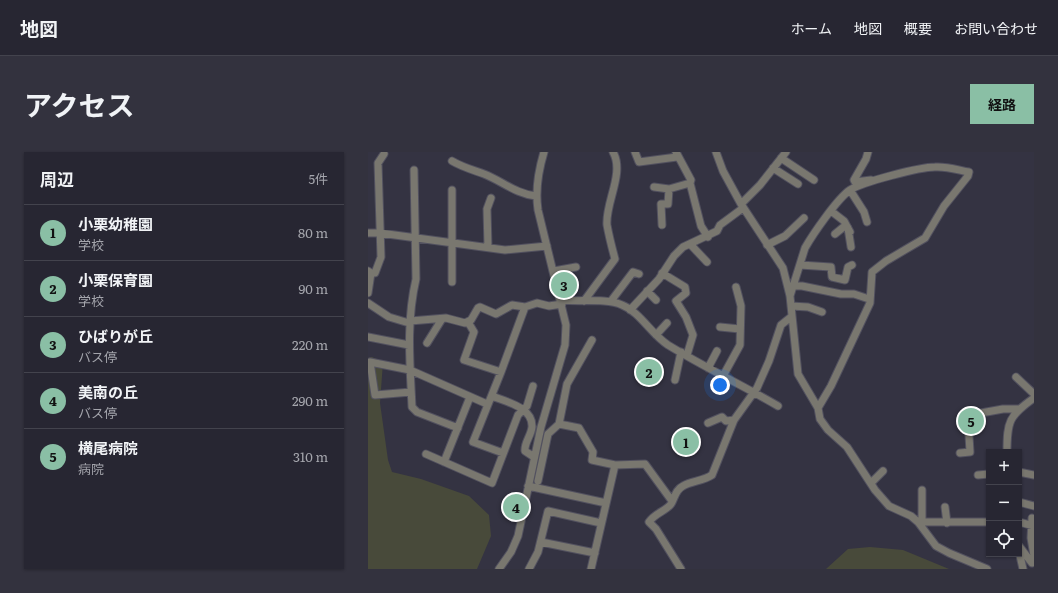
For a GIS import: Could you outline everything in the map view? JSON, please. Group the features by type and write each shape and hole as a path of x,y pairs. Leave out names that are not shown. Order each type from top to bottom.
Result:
{"street":[{"path":"500,569 511,552 518,536 541,427 565,345 566,325 562,302 547,246 536,196 538,170 544,152"},
{"path":"584,301 615,259 607,224 610,200 614,191 617,164 613,152"},
{"path":"635,152 641,166 677,154 692,180 690,184 701,226 708,237"},
{"path":"716,152 723,171 742,206 783,268 790,296 798,374 818,408 820,420 828,430 848,447 864,467 870,483 889,506 911,516 920,522 936,546 987,569"},
{"path":"630,310 662,273 674,256 690,244 708,237 717,231 720,225 742,206 786,152"},
{"path":"868,152 866,159 854,180 855,182 877,181"},
{"path":"368,293 369,272 375,273 381,257 378,163 384,154"},
{"path":"781,158 814,180"},
{"path":"452,161 461,167 486,175 525,195 536,196"},
{"path":"790,296 809,241 831,211 850,190 908,171 936,166 968,172 944,206 925,238 886,261 872,272 869,299 870,303 831,386 818,408"},
{"path":"774,168 798,184"},
{"path":"414,170 416,279 411,302 409,322 412,407 417,412 458,428"},
{"path":"654,187 669,189 690,184"},
{"path":"662,225 661,204 668,204 669,189"},
{"path":"452,190 452,282"},
{"path":"850,190 864,212 867,222"},
{"path":"488,247 487,209 491,198"},
{"path":"831,211 844,221 848,228 851,247"},
{"path":"767,245 785,236 804,218"},
{"path":"835,234 848,228"},
{"path":"369,231 505,250 547,246"},
{"path":"690,244 707,262"},
{"path":"800,265 831,267 832,277 845,280 848,267 852,265"},
{"path":"554,271 576,267"},
{"path":"611,301 633,272 639,274"},
{"path":"662,273 685,287 686,293 676,301 686,317 692,335 675,380"},
{"path":"793,286 802,286 841,294 854,294 869,299"},
{"path":"723,376 740,345 741,306 736,287"},
{"path":"647,291 656,300"},
{"path":"468,322 480,307 496,314 512,305 525,307 537,303 549,306 562,302 611,301 630,310 656,335 669,345 778,406"},
{"path":"368,303 389,317 409,322 446,318 468,322 474,332 464,360 501,372"},
{"path":"791,306 808,307 822,312"},
{"path":"503,452 473,442 511,347 525,307"},
{"path":"681,569 656,529 649,522 654,515 671,505 678,490 683,486 706,479 712,474 734,420 757,388 769,361 781,325 791,317"},
{"path":"427,343 442,319"},
{"path":"656,335 667,323"},
{"path":"720,327 740,329"},
{"path":"368,337 409,345"},
{"path":"538,481 548,434 559,424 567,384 592,340"},
{"path":"708,368 717,351"},
{"path":"411,392 375,396 370,362 410,370 487,404"},
{"path":"1016,377 1034,394"},
{"path":"426,454 492,483 518,415 527,406 532,386"},
{"path":"492,396 523,410 530,419 532,427 525,451 534,457"},
{"path":"444,462 470,397"},
{"path":"1007,449 1009,426 1012,416 1034,398"},
{"path":"960,453 970,452 968,419 970,415 1003,409 1019,410"},
{"path":"708,423 722,417 726,421 734,420"},
{"path":"559,424 580,428 593,452 592,460 615,464 645,464 672,501"},
{"path":"591,569 615,464"},
{"path":"870,483 883,471"},
{"path":"1022,473 1034,475"},
{"path":"978,475 986,474"},
{"path":"528,486 606,503"},
{"path":"920,522 922,490"},
{"path":"1022,503 1034,506"},
{"path":"945,507 947,523"},
{"path":"529,569 534,561 541,542 548,511 601,523"},
{"path":"920,522 986,522"},
{"path":"1022,522 1032,523 1034,556"},
{"path":"541,542 594,553"},
{"path":"1022,550 1032,563 1034,562"},
{"path":"1020,557 1023,569"}],"green space":[{"path":"372,357 383,362 380,403 388,460 392,472 421,479 469,496 489,515 491,536 477,569 368,569 368,358"},
{"path":"870,547 903,550 949,569 826,569 848,549"}],"place":[{"name":"ひばりが丘","path":"564,285"},
{"name":"小栗保育園","path":"649,372"},
{"name":"横尾病院","path":"971,421"},
{"name":"小栗幼稚園","path":"686,442"},
{"name":"美南の丘","path":"516,507"}]}
